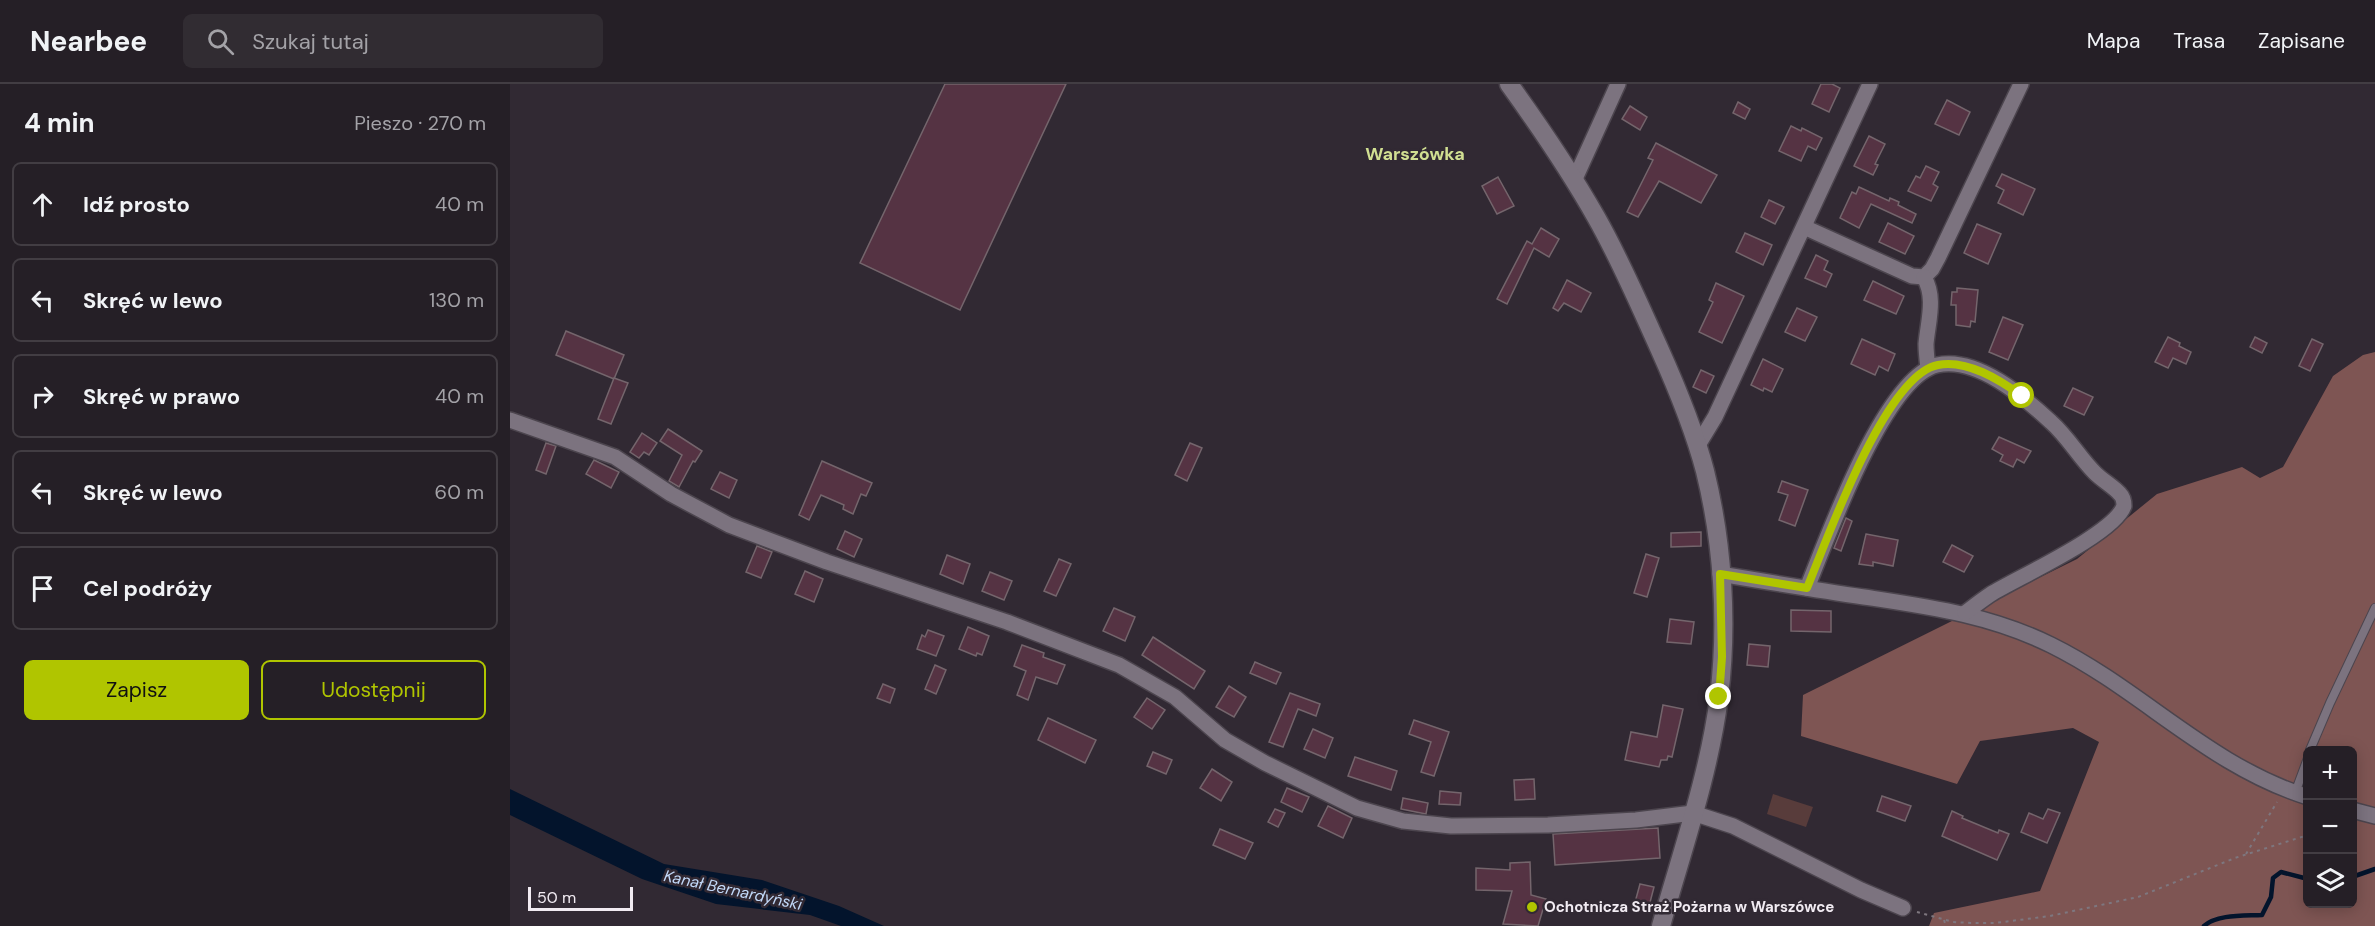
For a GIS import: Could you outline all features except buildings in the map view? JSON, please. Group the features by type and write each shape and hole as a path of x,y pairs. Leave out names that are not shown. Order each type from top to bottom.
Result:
{"street":[{"path":"1509,84 1574,181 1601,227 1641,307 1698,445 1712,508 1723,625 1719,697 1713,736 1661,926"},
{"path":"1574,181 1618,84"},
{"path":"1698,445 1715,417 1870,84"},
{"path":"1804,227 1912,276 1924,277 1938,258 2021,84"},
{"path":"1924,277 1931,300 1926,346 1928,368"},
{"path":"1807,588 1844,498 1870,444 1900,393 1917,374 1928,368 1938,365 1962,366 2009,386 2052,423 2096,474 2124,500 2122,512 2110,525 1990,595 1965,613"},
{"path":"510,420 615,457 670,494 729,525 827,562 1006,622 1119,664 1175,698 1225,740 1265,763 1358,808 1403,821 1452,826 1559,825 1636,820 1693,813 1733,826 1861,890 1903,908"},
{"path":"1720,574 1965,613 2026,633 2075,657 2236,767 2296,793"},
{"path":"2357,811 2375,816"}],"lane":[{"path":"2312,746 2375,608"},
{"path":"2296,793 2303,771"}],"path":[{"path":"2246,854 2296,793"},
{"path":"1903,908 1944,920 1971,923 2050,916 2138,897 2246,854 2303,836"},
{"path":"1944,920 1946,926"},
{"path":"2002,926 2009,921"}],"shaded area":[{"path":"2375,352 2375,926 1929,926 1934,913 2040,891 2099,742 2073,728 1980,741 1957,784 1801,736 1803,695 2077,559 2157,494 2242,467 2260,478 2283,467 2333,376 2363,355"},
{"path":"1773,794 1813,807 1806,827 1767,814"}],"water":[{"name":"Kanał Bernardyński","path":"510,789 664,864 762,880 839,906 884,926 841,926 810,915 716,904 642,879 510,815"}],"waterway":[{"path":"2357,875 2375,869"},
{"path":"2204,926 2216,919 2262,915 2271,897 2273,878 2281,872 2303,878"}],"place":[{"name":"Ochotnicza Straż Pożarna w Warszówce","path":"1532,907"}],"district":[{"name":"Warszówka","path":"1415,154"}],"route":[{"path":"1719,697 1723,614 1720,574 1807,588 1844,498 1870,444 1900,393 1917,374 1938,365 1962,366 1997,379 2022,396"}]}
